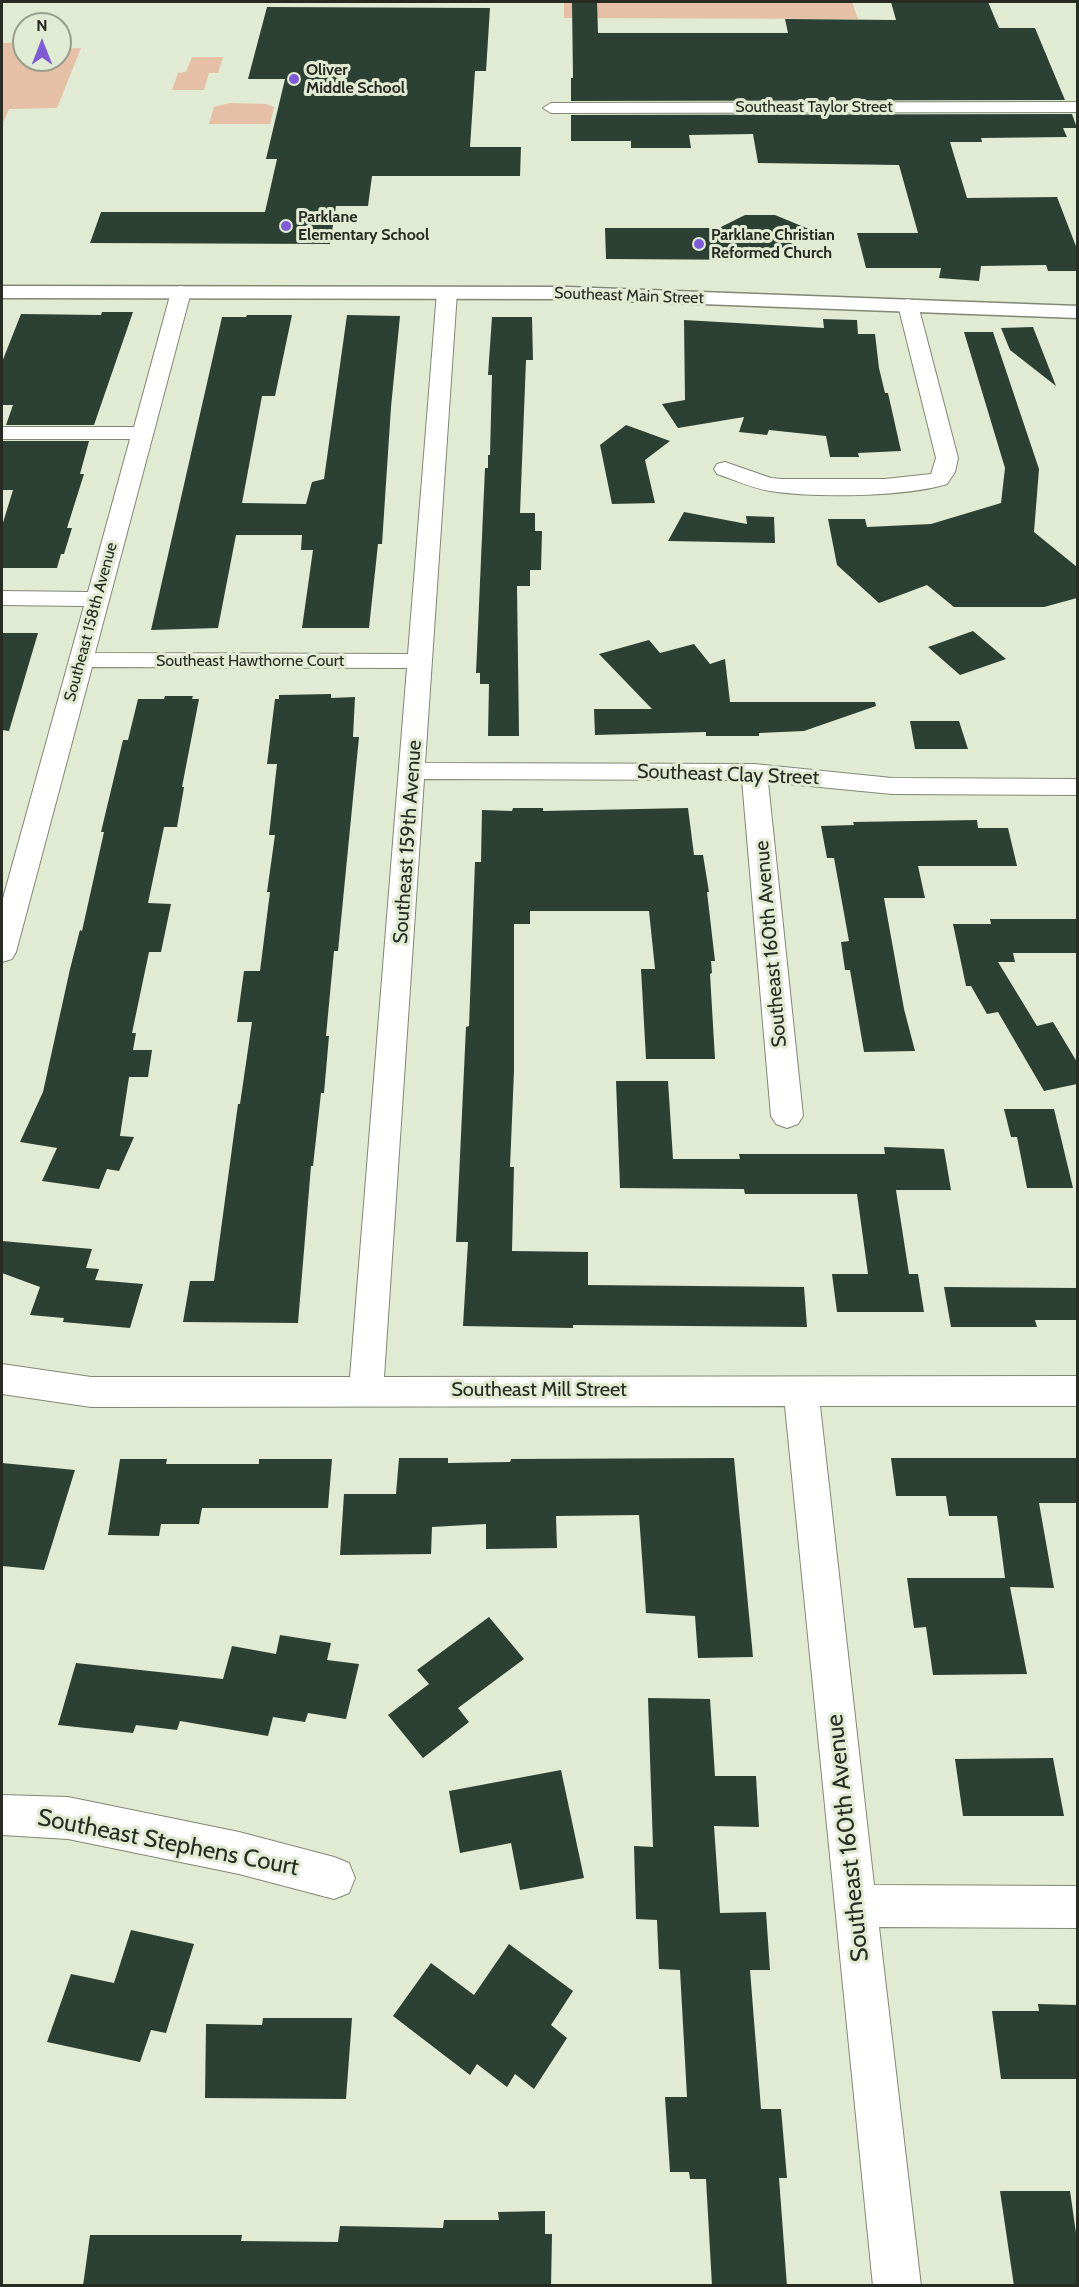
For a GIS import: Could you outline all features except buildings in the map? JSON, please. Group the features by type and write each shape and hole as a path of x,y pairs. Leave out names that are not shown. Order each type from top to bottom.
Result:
{"street":[{"name":"Southeast Taylor Street","path":"551,108 1077,107"},
{"name":"Southeast Main Street","path":"2,292 567,293 1077,312"},
{"name":"Southeast 158th Avenue","path":"2,952 181,292"},
{"name":"Southeast 159th Avenue","path":"366,1390 447,292"},
{"path":"725,469 770,484 899,486 928,484 940,478 946,469 947,458 908,305"},
{"path":"2,433 143,434"},
{"path":"2,598 96,599"},
{"name":"Southeast Hawthorne Court","path":"80,660 420,661"},
{"name":"Southeast Clay Street","path":"413,771 754,772 892,786 1077,787"},
{"name":"Southeast 160th Avenue","path":"754,772 787,1116"},
{"name":"Southeast Mill Street","path":"2,1380 91,1392 1077,1391"},
{"name":"Southeast 160th Avenue","path":"801,1390 897,2286"},
{"name":"Southeast Stephens Court","path":"2,1815 68,1818 238,1853 334,1878"},
{"path":"855,1906 1077,1907"}],"shaded area":[{"path":"564,2 852,2 858,19 564,18"},
{"path":"2,43 12,43 12,72 71,72 57,108 9,109 2,125"},
{"path":"72,48 81,48 72,70"},
{"path":"192,57 223,57 218,73 209,73 204,90 172,90 178,73 186,72"},
{"path":"230,103 266,104 274,107 270,124 209,124 214,107"}],"place":[{"name":"Oliver Middle School","path":"294,79"},
{"name":"Parklane Elementary School","path":"286,226"},
{"name":"Parklane Christian Reformed Church","path":"699,244"}]}
